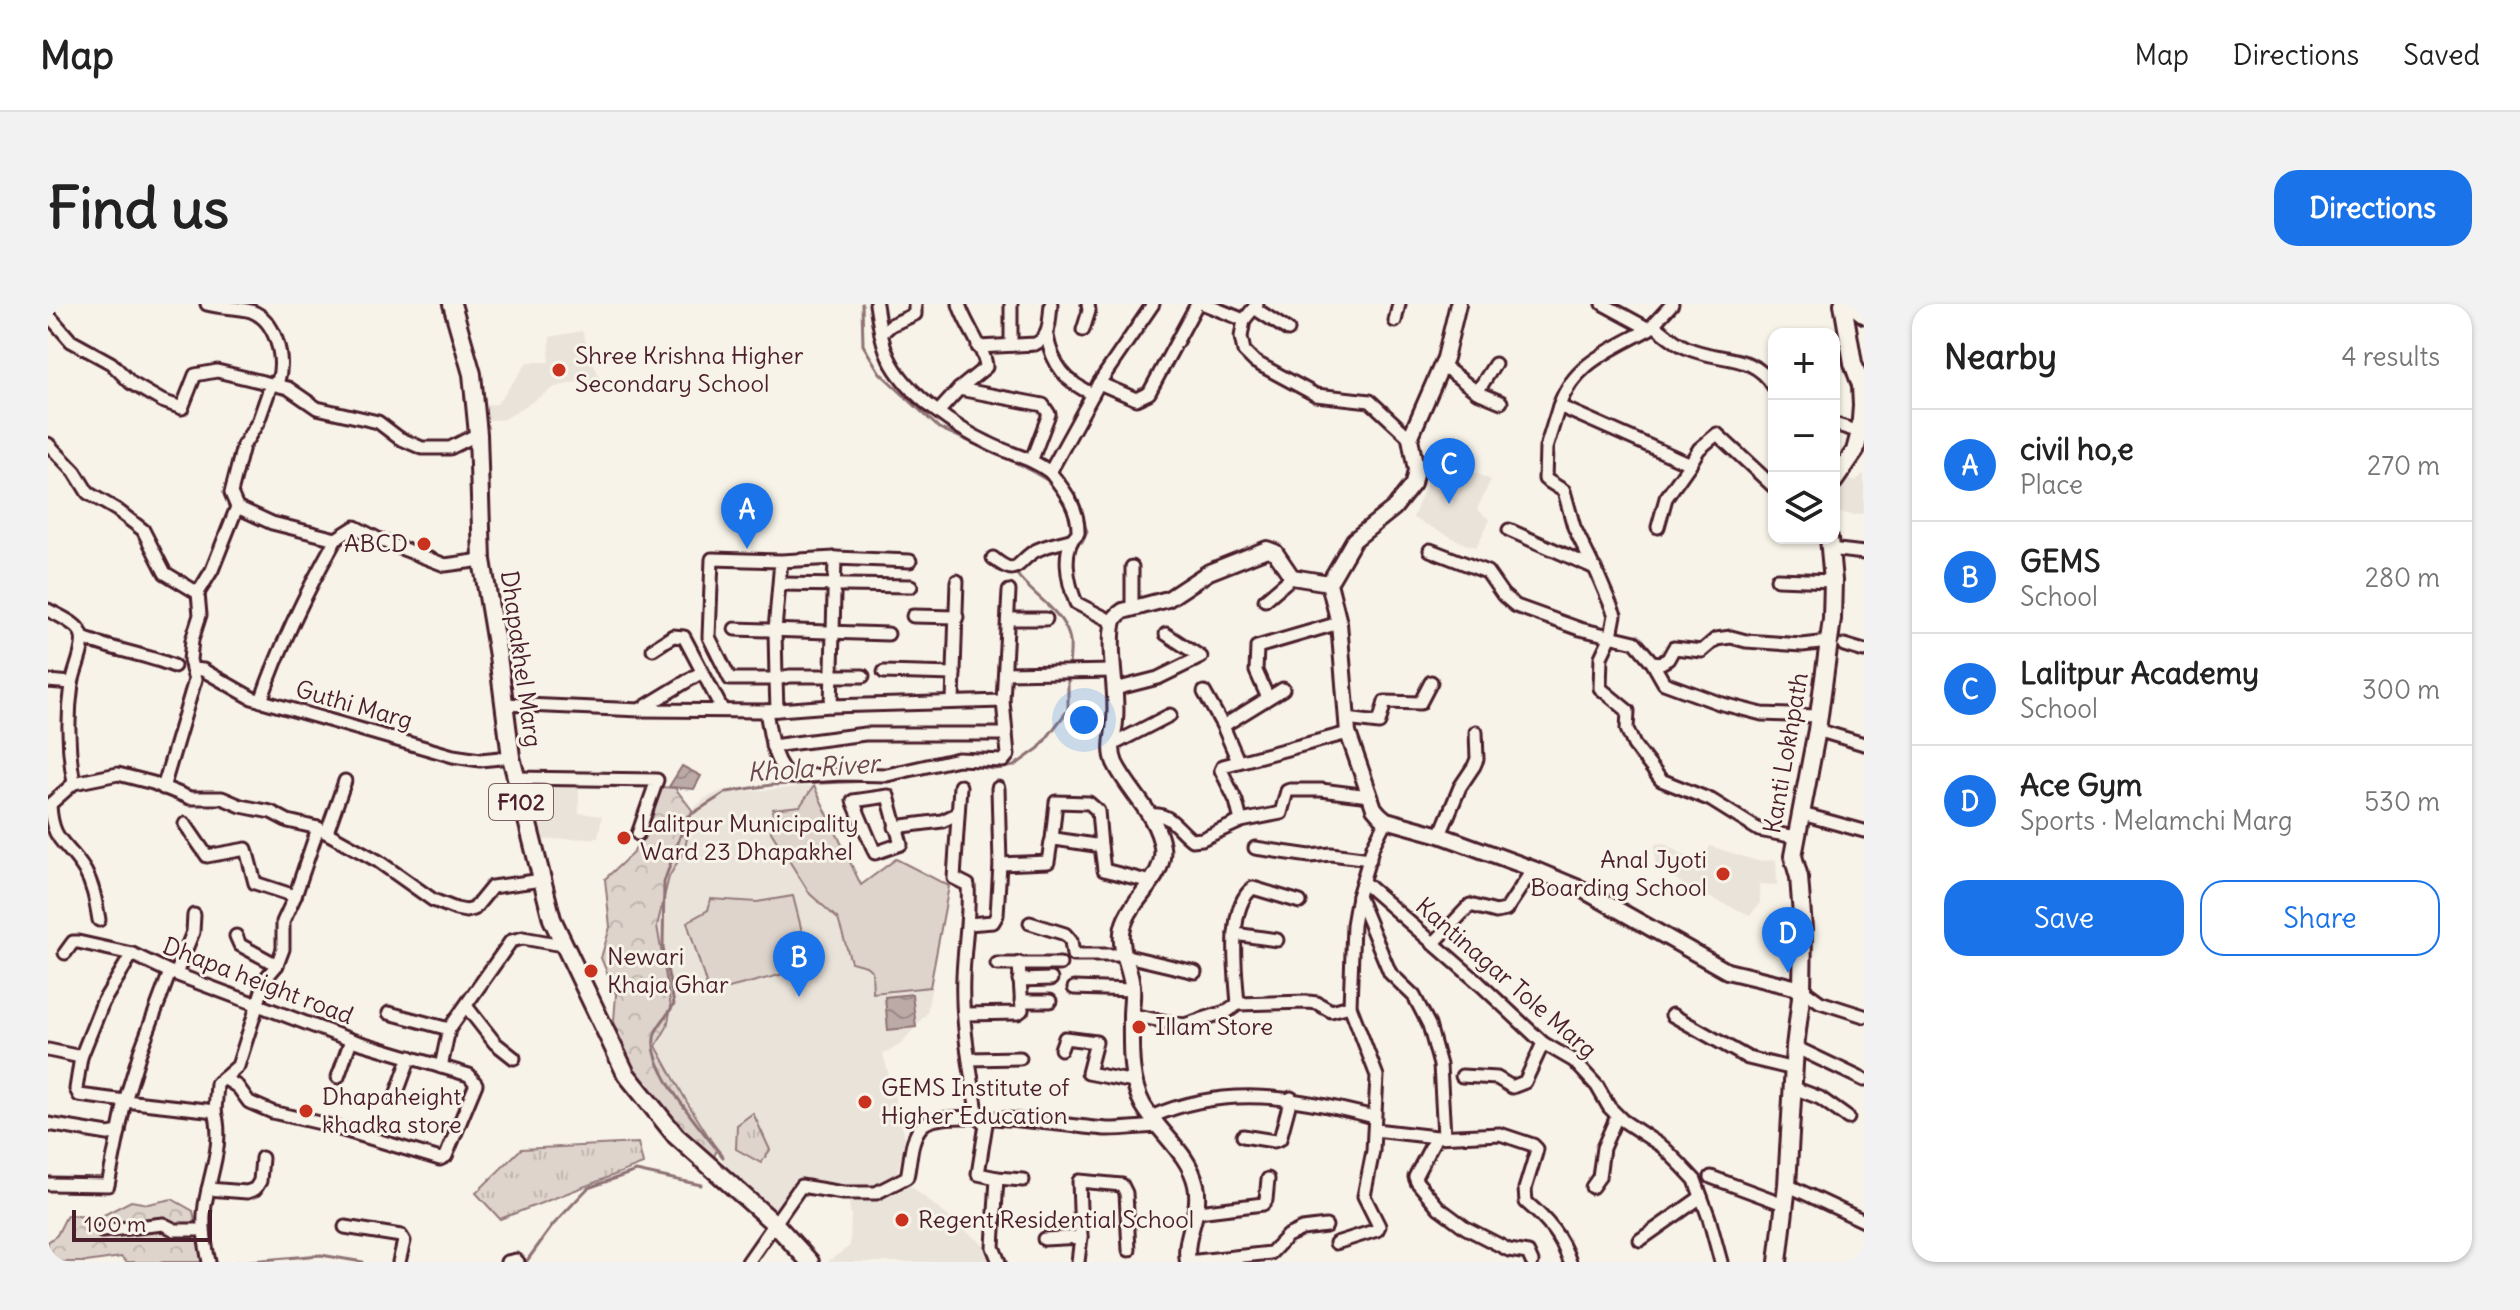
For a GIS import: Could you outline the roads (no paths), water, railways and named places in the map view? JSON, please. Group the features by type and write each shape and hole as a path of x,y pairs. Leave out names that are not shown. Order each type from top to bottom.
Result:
{"main road":[{"name":"Dhapakhel Marg","path":"452,304 472,374 478,434 482,560 511,757 562,945 626,1074 676,1136 775,1224 810,1262"},
{"path":"1458,304 1442,365 1412,445 1416,470 1413,484 1394,508 1354,540 1329,583 1339,623 1347,726 1374,808 1386,820 1440,835 1533,869 1614,906 1727,971 1802,989"},
{"path":"1840,474 1859,451 1860,432 1861,385 1853,363 1845,304"},
{"name":"Kanti Lokhpath","path":"1778,1262 1802,989 1802,918 1799,877 1793,856 1817,723 1836,643 1829,544"},
{"path":"1188,1262 1189,1242 1198,1212 1192,1173 1181,1153 1154,1122 1134,1082 1133,990 1123,955 1122,933 1126,918 1162,860 1162,847 1151,815 1115,762 1112,745 1115,721 1113,622 1116,615 1168,599 1209,572 1267,549 1275,552 1292,577 1329,583"}],"street":[{"path":"207,304 251,311 262,318 274,333 281,364 278,381 271,385 258,422 243,446 231,493 237,507 272,523 336,539"},
{"path":"262,318 266,304"},
{"path":"876,304 881,334 892,364 911,389 963,430 992,445 1032,459 1050,472 1079,517 1078,533 1070,540 1035,550 1022,564 1006,568 993,558"},
{"path":"881,334 891,325 915,314 915,304"},
{"path":"939,411 986,367 986,359 964,321 959,304"},
{"path":"1011,304 1011,345"},
{"path":"1051,304 1047,336 1050,354 1061,372 1078,388 1096,388 1136,399 1149,393 1197,304"},
{"path":"1083,330 1088,304"},
{"path":"1050,472 1096,388 1153,304"},
{"path":"1204,304 1244,320"},
{"path":"1395,321 1399,304"},
{"path":"1603,304 1686,348 1753,365 1768,378"},
{"path":"1672,304 1651,327 1587,364 1566,385 1546,448 1545,479 1564,491 1574,527 1615,615 1611,636 1601,657 1600,688 1628,711 1627,729 1654,773 1661,780 1711,800 1759,830 1795,837"},
{"path":"1845,304 1864,317"},
{"path":"1288,330 1256,306 1244,320 1241,337 1244,351 1255,362 1316,395 1370,401 1412,445"},
{"path":"48,318 71,341 111,363 131,383 162,401 182,408 192,380 201,372 229,372 288,388 317,408 378,422 399,438 422,448 450,448 478,434"},
{"path":"978,347 1035,344 1047,336"},
{"path":"1477,392 1495,364"},
{"path":"1442,365 1477,392 1501,402"},
{"path":"959,389 1043,405 1049,414 1032,459"},
{"path":"1559,406 1690,464"},
{"path":"1840,426 1860,432"},
{"path":"1658,527 1666,498 1699,449 1717,434 1768,481"},
{"path":"48,444 75,472 88,493 143,530 165,573 198,593"},
{"path":"163,788 195,680 192,640 200,615 198,593 212,570 237,507"},
{"path":"261,701 279,648 304,595 336,539 355,527 445,565 482,560"},
{"path":"1509,530 1595,568"},
{"path":"1070,540 1071,590 1076,603 1113,622"},
{"path":"1829,544 1864,553"},
{"path":"1430,550 1487,572 1503,595 1516,606 1580,629 1635,642 1664,683 1719,703 1817,723 1864,744"},
{"path":"863,676 733,680 726,676 709,637 710,563 715,558 910,561"},
{"path":"831,706 835,558"},
{"path":"781,561 775,630 772,746 785,774 792,777 887,775 958,759 1003,761 1008,755 1003,701 1009,591"},
{"path":"1132,567 1132,608"},
{"path":"1265,600 1292,577"},
{"path":"1777,579 1833,581"},
{"path":"953,701 957,581"},
{"path":"780,584 911,586"},
{"path":"48,610 79,630 83,638 72,683 68,752 74,783"},
{"path":"913,616 957,617"},
{"path":"1009,619 1046,619"},
{"path":"1268,698 1256,671 1257,647 1339,623"},
{"path":"735,629 888,634"},
{"path":"1115,689 1158,678 1201,657 1166,634"},
{"path":"653,649 673,636 684,637 722,709"},
{"path":"1652,662 1661,663 1668,659 1674,648 1702,651 1716,639 1731,637 1802,645 1836,643 1864,651"},
{"path":"83,638 174,666"},
{"name":"Guthi Marg","path":"192,669 203,670 261,701 453,756 480,760 511,757"},
{"path":"1005,673 1114,671"},
{"path":"640,710 702,672"},
{"path":"884,672 954,674"},
{"path":"48,681 72,683"},
{"path":"1241,821 1233,794 1221,770 1223,766 1347,726 1379,723 1385,702 1420,703 1431,682"},
{"path":"1223,726 1283,689"},
{"path":"1204,692 1238,761"},
{"path":"503,704 640,710 772,710 1003,701"},
{"path":"1112,745 1170,715"},
{"path":"1440,835 1460,787 1477,759 1476,732"},
{"path":"772,746 865,734 1006,734"},
{"path":"99,920 94,890 85,871 53,830 49,806 74,783 118,774 190,798 222,798 322,830 378,861 433,900 466,911 474,909 492,887 542,880"},
{"path":"515,778 657,780 638,834"},
{"path":"209,1260 203,1230 208,1189 220,1141 215,1091 217,1084 238,1066 268,974 277,965 283,949 283,922 345,781"},
{"path":"960,786 954,878 967,883 968,924 962,978 978,1118 986,1124 978,1174 1023,1180"},
{"path":"968,924 993,922 996,919 1000,864 998,788"},
{"path":"1151,815 1159,813 1169,817 1192,840 1202,839 1241,821 1281,813 1287,791 1290,790 1369,796"},
{"path":"888,796 895,827 901,844 875,853 853,801 888,796"},
{"path":"1000,864 1048,862 1056,802 1089,803 1098,811 1104,870 1151,882"},
{"path":"895,827 942,821 957,814"},
{"path":"1802,814 1864,831"},
{"path":"1336,1243 1377,1230 1379,1226 1364,1196 1378,1102 1377,1076 1350,1006 1353,925 1358,896 1373,846 1386,820"},
{"path":"185,824 207,856 246,849 255,883 295,896"},
{"path":"1052,839 1101,846"},
{"path":"1255,848 1310,856 1331,854 1370,859"},
{"path":"1433,944 1470,905 1496,912 1506,910 1533,869"},
{"name":"Kantinagar Tole Marg","path":"1363,882 1543,1043 1574,1061 1597,1086 1617,1116 1663,1147 1695,1180 1721,1262"},
{"path":"1238,1004 1235,934 1243,899 1253,888 1300,902"},
{"path":"1358,896 1390,973 1414,996 1429,1025 1440,1065 1440,1137 1420,1167 1415,1177 1417,1182 1439,1208 1466,1228 1509,1250 1528,1253 1532,1262"},
{"path":"48,1184 108,1185 125,1101 140,1052 193,932 194,915"},
{"path":"1030,923 1065,934 1071,941 1073,955 1123,955 1195,972"},
{"path":"1235,934 1277,940"},
{"path":"236,936 240,945 277,965"},
{"path":"441,1067 449,1029 511,941 523,938 562,945"},
{"name":"Dhapa height road","path":"65,953 73,942 78,942 132,954 256,1006 351,1040 469,1075 476,1084 452,1145 446,1156 440,1159 272,1112 249,1102 241,1090 224,1078"},
{"path":"132,954 103,1002 81,1057 76,1089 79,1095 215,1111"},
{"path":"965,1014 1018,1013 1022,1010 1019,963"},
{"path":"997,964 1060,964"},
{"path":"1019,980 1051,979"},
{"path":"1074,988 1133,990"},
{"path":"1802,989 1820,1002 1864,1016"},
{"path":"1021,1001 1050,1001"},
{"path":"1131,1015 1184,1025 1228,1011 1238,1004 1308,1002 1331,1011 1350,1006"},
{"path":"466,1006 495,1043 514,1058"},
{"path":"389,1013 449,1029"},
{"path":"1672,1015 1748,1058 1794,1069"},
{"path":"1061,1049 1065,1038 1096,1042 1088,1073 1134,1082"},
{"path":"338,1077 351,1040"},
{"path":"1462,1076 1497,1078 1512,1087 1521,1085 1543,1043"},
{"path":"1795,1047 1864,1080"},
{"path":"48,1050 81,1057"},
{"path":"395,1098 410,1057"},
{"path":"969,1059 1020,1058"},
{"path":"1794,1088 1820,1098 1848,1118"},
{"path":"748,1262 801,1186 843,1193 876,1193 907,1177 917,1131 926,1122 942,1118 1019,1119 1111,1129 1154,1122 1178,1105 1250,1095 1291,1098 1374,1124 1440,1137 1500,1134 1537,1149 1525,1189 1526,1202 1563,1241 1570,1262"},
{"path":"1243,1136 1274,1141 1280,1139 1291,1098"},
{"path":"1592,1187 1599,1177 1603,1148 1617,1116"},
{"path":"48,1124 108,1134 119,1132"},
{"path":"208,1189 247,1192 255,1189 260,1181 262,1158"},
{"path":"1711,1177 1781,1203 1786,1194 1819,1198 1864,1221"},
{"path":"997,1178 993,1247 999,1262"},
{"path":"1198,1212 1263,1204 1268,1179"},
{"path":"1078,1262 1081,1237 1079,1181 1122,1185 1126,1193 1129,1250"},
{"path":"1640,1240 1701,1197"},
{"path":"102,1231 163,1224 175,1230 203,1230"},
{"path":"1188,1262 1271,1253 1287,1236 1302,1229 1326,1226"},
{"path":"345,1227 401,1236 404,1241 399,1262"},
{"path":"1044,1239 1081,1237"},
{"path":"507,1262 518,1262"}],"water":[{"path":"682,766 701,776 694,789 669,787"},
{"path":"912,994 916,1027 888,1030 885,997"}],"waterway":[{"name":"Khola River","path":"862,304 863,345 880,373 939,428 1023,466 1052,483"},
{"name":"Khola River","path":"1075,544 1082,542 1087,531 1082,519"},
{"name":"Khola River","path":"1019,571 1016,573 1022,581 1065,626 1070,644 1069,669"},
{"name":"Khola River","path":"958,764 994,769 1014,766 1039,748 1068,710 1068,676"},
{"name":"Khola River","path":"723,1157 677,1097 657,1061 654,1045 656,1031 674,1004 663,948 664,882 687,817 727,792 771,785 896,780 935,770"},
{"name":"Khola River","path":"526,1262 553,1225 588,1188 636,1171 701,1185"},
{"name":"Khola River","path":"238,1262 321,1255 363,1262"}],"place":[{"name":"Shree Krishna Higher Secondary School","path":"559,370"},
{"name":"Lalitpur Academy","path":"1449,504"},
{"name":"ABCD","path":"424,544"},
{"name":"civil ho,e","path":"747,549"},
{"name":"Lalitpur Municipality Ward 23 Dhapakhel","path":"624,838"},
{"name":"Anal Jyoti Boarding School","path":"1723,874"},
{"name":"Newari Khaja Ghar","path":"591,971"},
{"name":"Ace Gym","path":"1788,973"},
{"name":"GEMS","path":"799,997"},
{"name":"Illam Store","path":"1139,1027"},
{"name":"GEMS Institute of Higher Education","path":"865,1102"},
{"name":"Dhapaheight khadka store","path":"306,1111"},
{"name":"Regent Residential School","path":"902,1220"}]}
